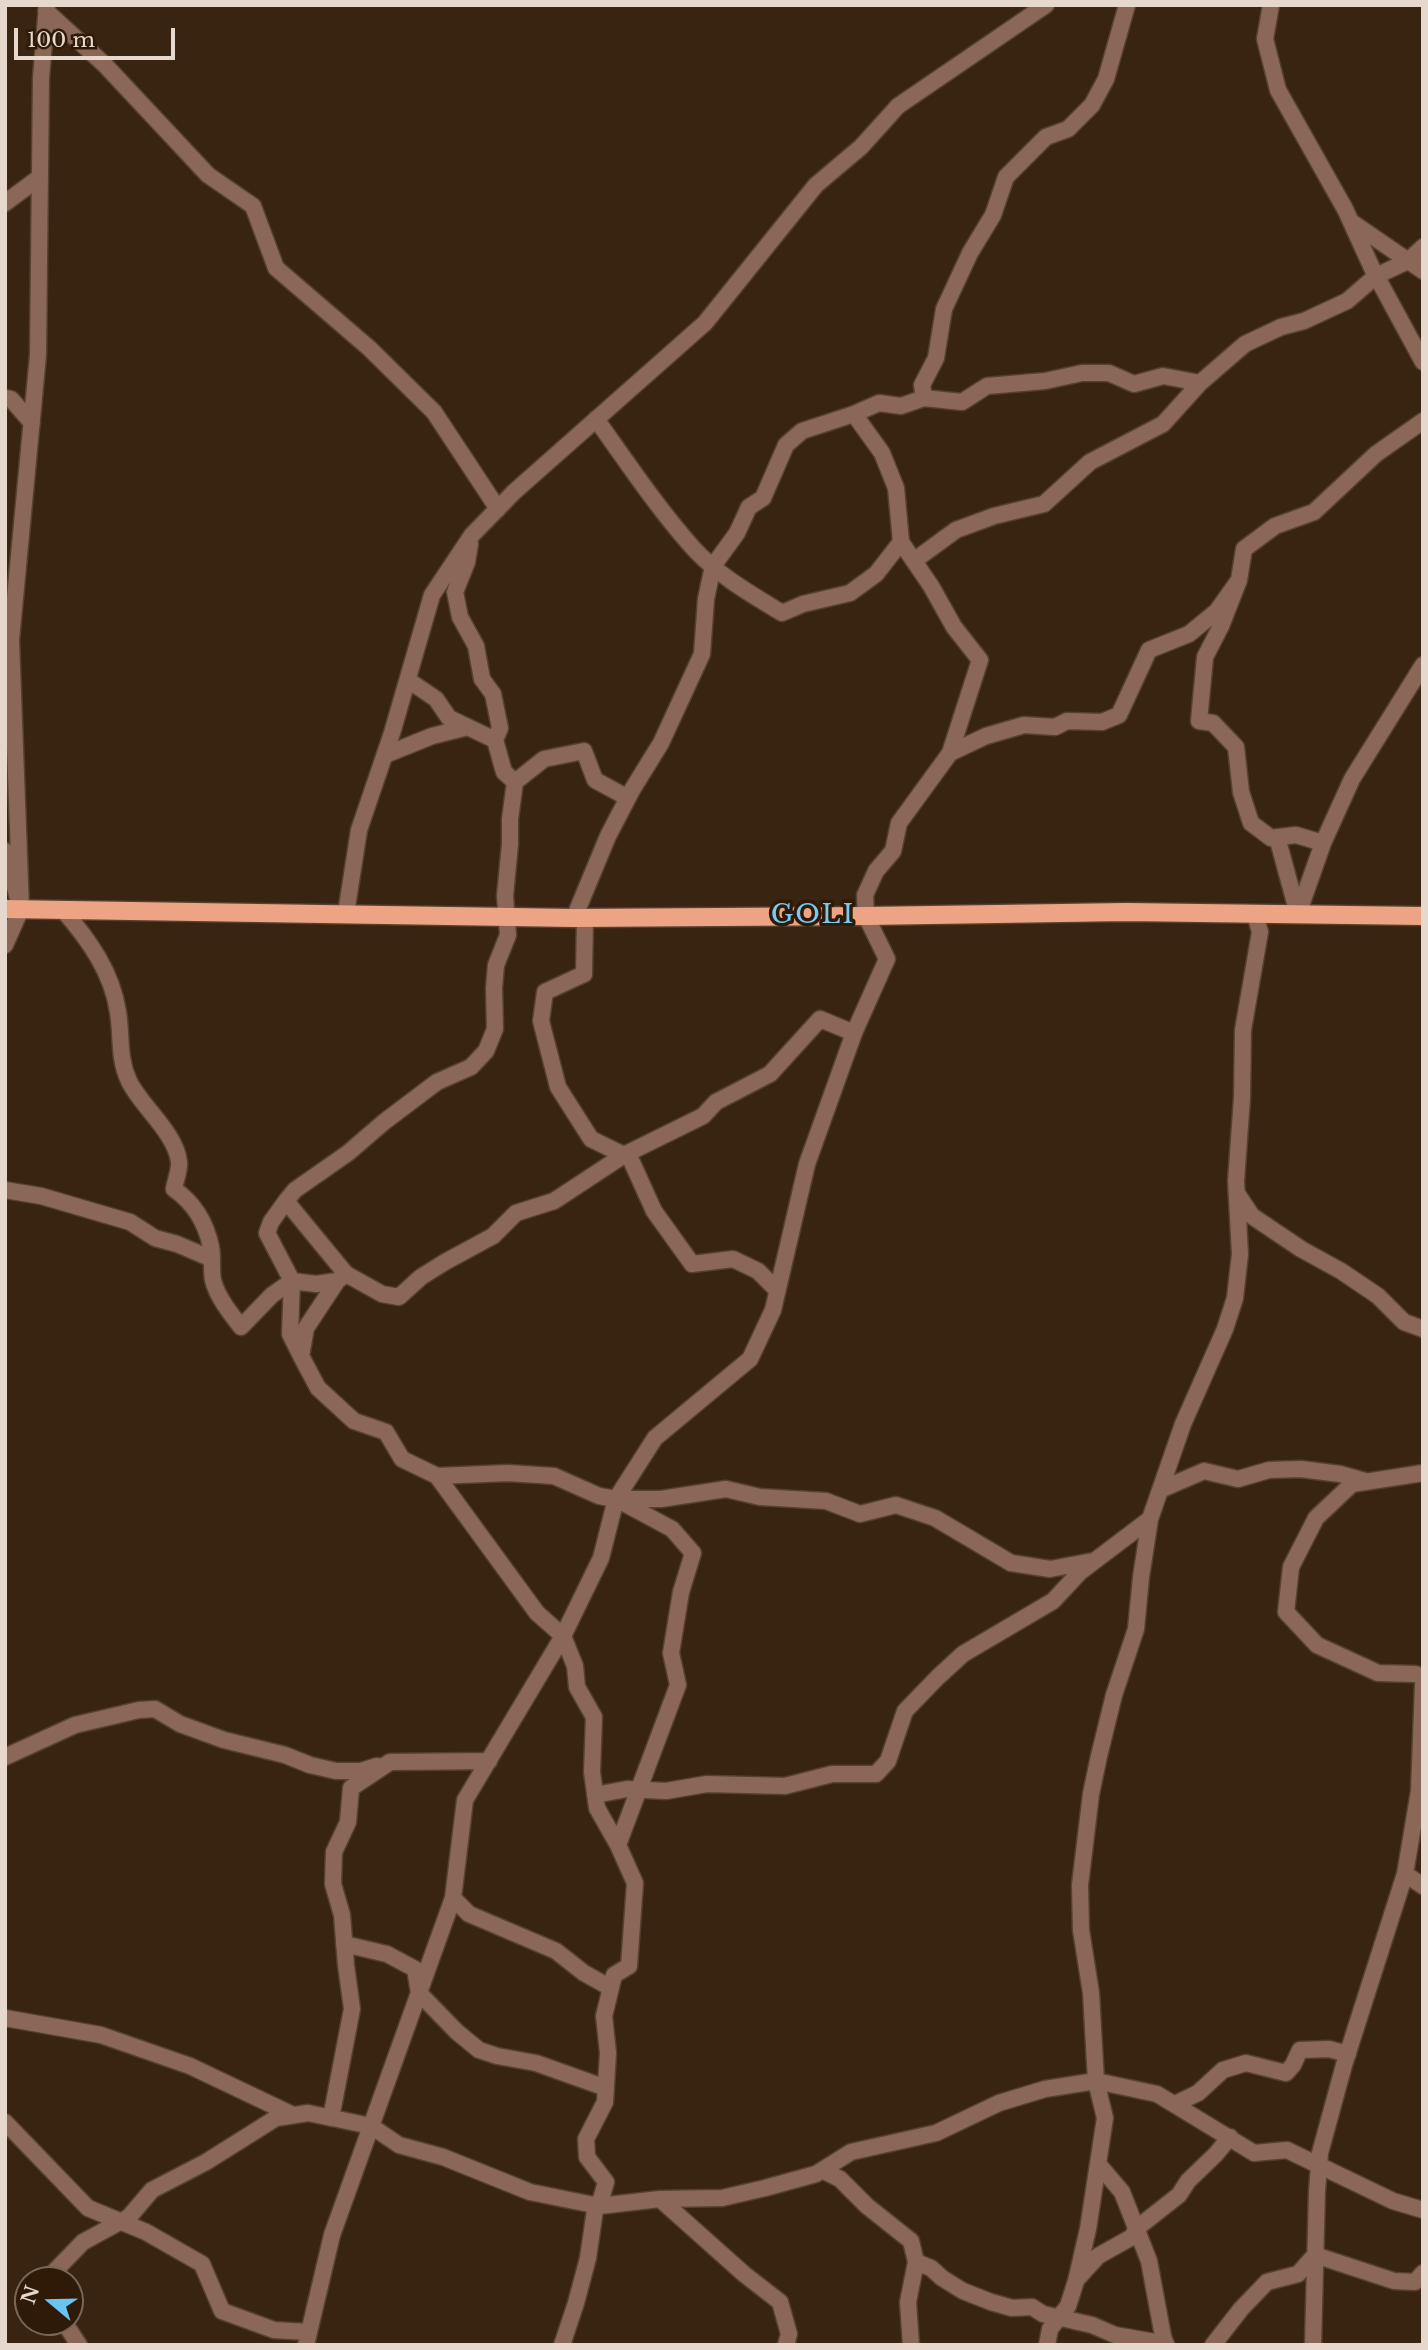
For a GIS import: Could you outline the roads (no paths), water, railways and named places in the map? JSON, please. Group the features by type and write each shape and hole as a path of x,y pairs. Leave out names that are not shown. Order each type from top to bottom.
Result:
{"main road":[{"path":"9,910 579,918 1126,912 1423,916"}],"street":[{"path":"346,913 359,831 385,755 432,595 472,535 596,419 705,323 816,185 861,147 898,106 1046,5"},
{"path":"924,398 922,384 936,358 944,309 970,253 993,215 1006,177 1046,137 1068,129 1092,105 1106,79 1127,5"},
{"path":"1271,5 1265,39 1278,90 1351,222 1376,276 1423,362"},
{"path":"46,8 106,65 208,175 253,206 276,268 369,348 434,412 498,509"},
{"path":"5,944 9,910 11,640 38,355 41,78 46,8"},
{"path":"5,203 40,177"},
{"path":"1351,222 1423,271"},
{"path":"915,560 956,530 994,516 1044,504 1090,462 1163,424 1200,383 1245,344 1347,301 1376,276 1408,261 1423,247"},
{"path":"777,1290 758,1271 733,1259 692,1264 654,1210 630,1158 591,1139 564,1097 558,1087 541,1021 545,992 584,974 579,918 608,836 660,743 702,654 706,599 713,566 737,533 749,507 763,498 786,445 802,431 879,403 901,406 924,398 962,402 986,386 1045,381 1082,373 1109,373 1134,384 1163,376 1200,383"},
{"path":"5,398 11,399 32,423"},
{"path":"5,2122 88,2208 121,2221 202,2264 222,2311 274,2330 307,2338 332,2235 453,1898 465,1800 564,1636 601,1558 616,1499 655,1438 750,1359 773,1310 807,1164 854,1033 887,959 866,916 865,895 876,871 893,851 900,823 950,753 980,660 954,627 915,560 901,542 896,488 882,453 854,414"},
{"path":"596,419 695,550 737,586 782,613 803,604 850,593 876,574 901,542"},
{"path":"1323,843 1296,835 1271,838 1251,822 1241,792 1236,747 1213,723 1199,721 1205,657 1221,626 1239,580 1244,549 1275,526 1314,512 1376,454 1423,421"},
{"path":"472,535 467,562 455,592 460,617 477,646 482,679 493,694 500,728 495,740 504,772 515,782"},
{"path":"950,753 986,736 1024,725 1055,727 1067,721 1102,722 1119,715 1149,650 1189,634 1216,611 1239,580"},
{"path":"1298,914 1323,843 1352,779 1423,665"},
{"path":"408,680 436,699 449,718 495,740"},
{"path":"385,755 432,736 468,727"},
{"path":"628,798 595,780 584,751 544,758 515,782 505,896 508,935 496,965 495,1029 486,1051 471,1067 437,1082 348,1153 295,1189 271,1222 268,1233 292,1281 290,1334 318,1388 354,1421 386,1432 402,1459 438,1476 508,1473 554,1476 600,1496 616,1499 661,1499 726,1489 760,1497 826,1501 860,1514 896,1505 936,1518 1012,1563 1050,1569 1093,1561"},
{"path":"1277,837 1298,914"},
{"path":"5,851 9,910"},
{"path":"63,910 88,939 110,979 118,1013 120,1054 129,1082 169,1136 180,1163 174,1189 199,1213 211,1247 214,1283 229,1312 241,1327 272,1295 292,1281 316,1284 341,1278"},
{"path":"1047,2345 1050,2329 1068,2306 1076,2281 1105,2118 1096,2081 1091,1993 1081,1930 1080,1885 1091,1794 1114,1695 1136,1629 1150,1519 1183,1424 1225,1329 1235,1298 1240,1254 1237,1193 1243,1030 1260,932 1255,914"},
{"path":"286,1201 341,1278 382,1294 400,1297 429,1272 493,1236 516,1213 554,1201 624,1155 703,1116 716,1102 770,1074 820,1019 854,1033"},
{"path":"5,1190 41,1196 131,1222 155,1238 212,1259"},
{"path":"1237,1193 1252,1216 1378,1296 1404,1322 1423,1329"},
{"path":"301,1356 306,1328 341,1278"},
{"path":"1160,1490 1203,1471 1238,1479 1269,1470 1301,1469 1367,1481"},
{"path":"1423,1473 1352,1484 1316,1518 1291,1567 1286,1612 1317,1645 1378,1673 1415,1674 1423,1677"},
{"path":"438,1476 523,1596 537,1613 564,1636 575,1666 577,1687 594,1717 592,1772 597,1808 635,1883 629,1966 614,1975 604,2016 608,2053 605,2102 586,2139 587,2157 606,2182 599,2206 595,2210 588,2258 562,2345"},
{"path":"616,1499 672,1529 693,1553 681,1592 671,1653 678,1685 618,1845"},
{"path":"596,1795 627,1789 666,1791 707,1784 785,1786 832,1774 876,1774 888,1761 905,1711 938,1676 962,1654 1053,1601 1093,1561 1150,1519"},
{"path":"1313,2345 1319,2165 1326,2126 1405,1874 1419,1791 1423,1685"},
{"path":"5,1756 75,1725 139,1710 155,1710 180,1724 223,1740 336,1771 361,1771 390,1762 489,1760"},
{"path":"331,2118 352,2009 342,1915 333,1884 334,1852 348,1822 351,1788 390,1762"},
{"path":"1405,1874 1423,1886"},
{"path":"453,1898 469,1914 556,1951 584,1973 611,1988"},
{"path":"344,1944 387,1954 415,1969 419,1993 457,2032 479,2050 536,2063 606,2088"},
{"path":"5,2018 102,2035 190,2066 293,2115"},
{"path":"1175,2104 1198,2093 1223,2070 1235,2066 1247,2063 1286,2073 1300,2050 1329,2049 1348,2054"},
{"path":"60,2266 83,2242 129,2217 152,2190 206,2162 276,2118 308,2113 371,2126 399,2145 443,2157 530,2192 599,2206 660,2199 722,2197 765,2188 822,2170 851,2152 936,2133 999,2103 1045,2089 1096,2081 1157,2094 1255,2153 1287,2150 1345,2180 1393,2201 1423,2210"},
{"path":"1076,2281 1098,2256 1132,2237 1137,2228 1179,2195 1188,2181 1230,2137"},
{"path":"916,2262 930,2268 963,2291 991,2302 1012,2308 1032,2307 1043,2314 1092,2325 1115,2335 1166,2344 1149,2262 1137,2228 1122,2192 1098,2165"},
{"path":"822,2170 840,2179 867,2206 911,2241 916,2262 908,2302 911,2345"},
{"path":"660,2199 744,2274 780,2301 789,2334 786,2345"},
{"path":"1315,2255 1394,2281 1415,2282 1423,2273"},
{"path":"1213,2345 1241,2309 1267,2282 1298,2274 1315,2255"}],"district":[{"name":"GOLI","path":"813,916"}]}
